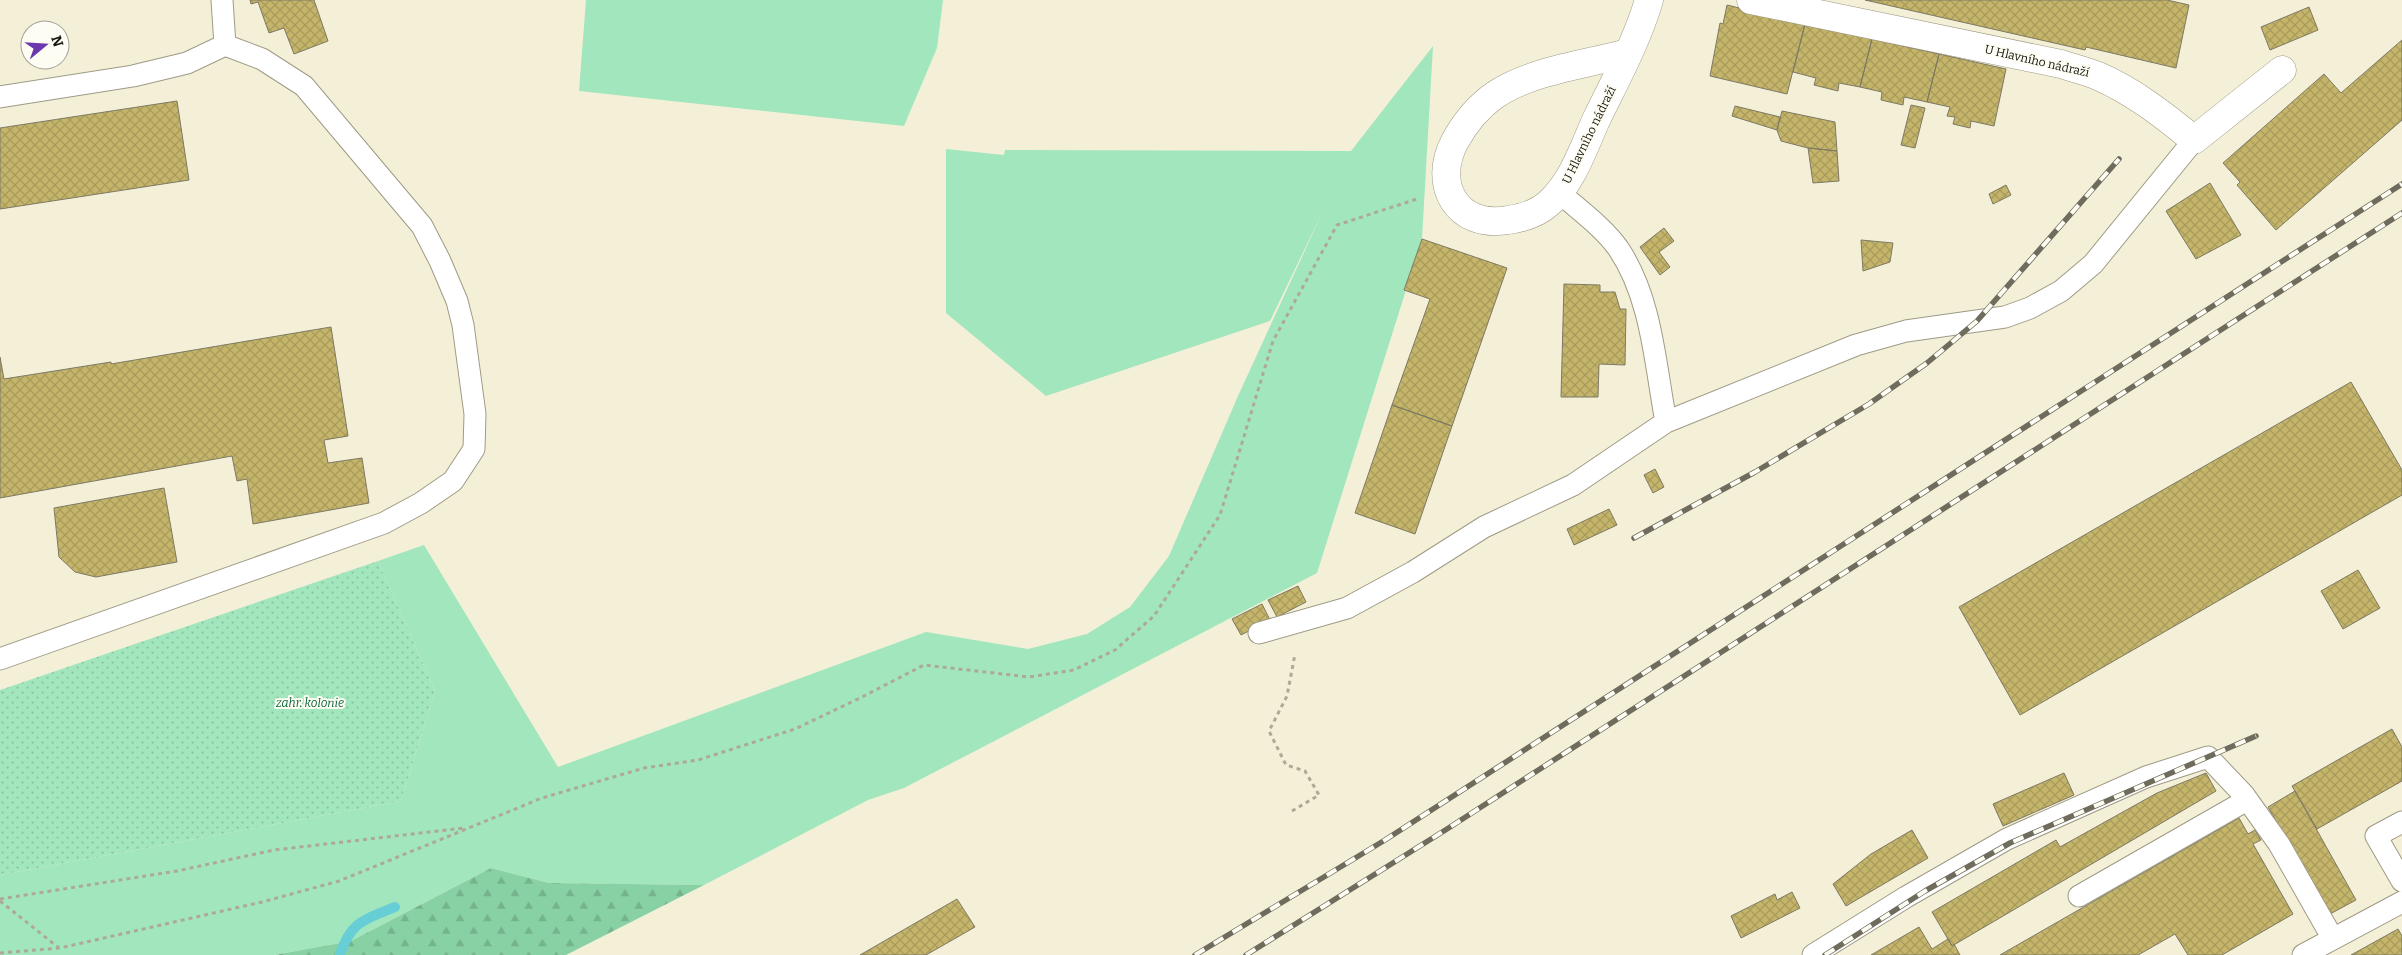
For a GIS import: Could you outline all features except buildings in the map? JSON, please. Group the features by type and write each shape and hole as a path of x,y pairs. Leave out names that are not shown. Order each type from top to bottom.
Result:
{"street":[{"name":"U Hlavního nádraží","path":"1449,189 1457,206 1466,215 1480,221 1494,223 1535,212 1560,192 1628,53 1649,0"},
{"name":"U Hlavního nádraží","path":"1751,0 2061,64 2097,76 2152,108 2194,140"},
{"path":"1449,189 1447,174 1455,142 1473,114 1494,95 1536,77 1628,53"},
{"path":"2194,140 2282,70"}],"lane":[{"path":"222,0 225,45"},
{"path":"0,97 133,76 187,63 225,45 262,59 304,86 422,226 440,261 457,301 463,325 476,414 474,449 453,482 421,504 384,523 0,659"},
{"path":"1259,633 1347,608 1413,572 1484,527 1573,485 1666,422 1856,345 1906,331 2005,317 2030,308 2061,291 2092,264 2194,140"},
{"path":"1560,192 1616,246 1634,273 1645,308 1666,422"},
{"path":"1814,955 1906,897 2007,839 2146,776 2208,757 2248,800 2279,844 2333,939"},
{"path":"2079,896 2248,800"},
{"path":"2402,822 2376,836 2402,881"},
{"path":"2303,955 2402,902"}],"path":[{"path":"0,953 60,948 262,902 339,881 542,798 644,768 698,760 795,729 924,665 1029,677 1074,670 1115,650 1154,616 1220,514 1273,341 1337,225 1449,189"},
{"path":"1292,811 1319,795 1305,771 1286,765 1269,731 1287,696 1297,648"},
{"path":"0,900 177,870 274,850 468,828"},
{"path":"0,900 60,948"}],"green space":[{"path":"586,0 943,0 937,48 904,126 579,91"},
{"path":"1433,46 1422,239 1317,573 904,788 868,800 704,885 549,883 491,868 351,941 274,955 0,955 0,875 401,801 435,691 378,561 424,545 558,767 926,632 1028,649 1087,634 1130,607 1169,556 1238,396 1323,211 1270,321 1046,396 946,313 946,149 1004,155 1005,150 1351,151"},
{"name":"zahr. kolonie","path":"378,561 435,691 401,801 0,875 0,690"},
{"path":"491,868 549,883 704,885 566,955 274,955 351,941"}],"waterway":[{"path":"340,955 344,944 354,928 367,919 395,907"}],"railway":[{"path":"1634,538 1755,472 1869,404 1927,363 1977,321 2119,159"},
{"path":"1195,955 1385,840 2402,184"},
{"path":"1246,955 1447,829 2402,213"},
{"path":"1825,955 1925,891 2010,843 2256,736"}]}
